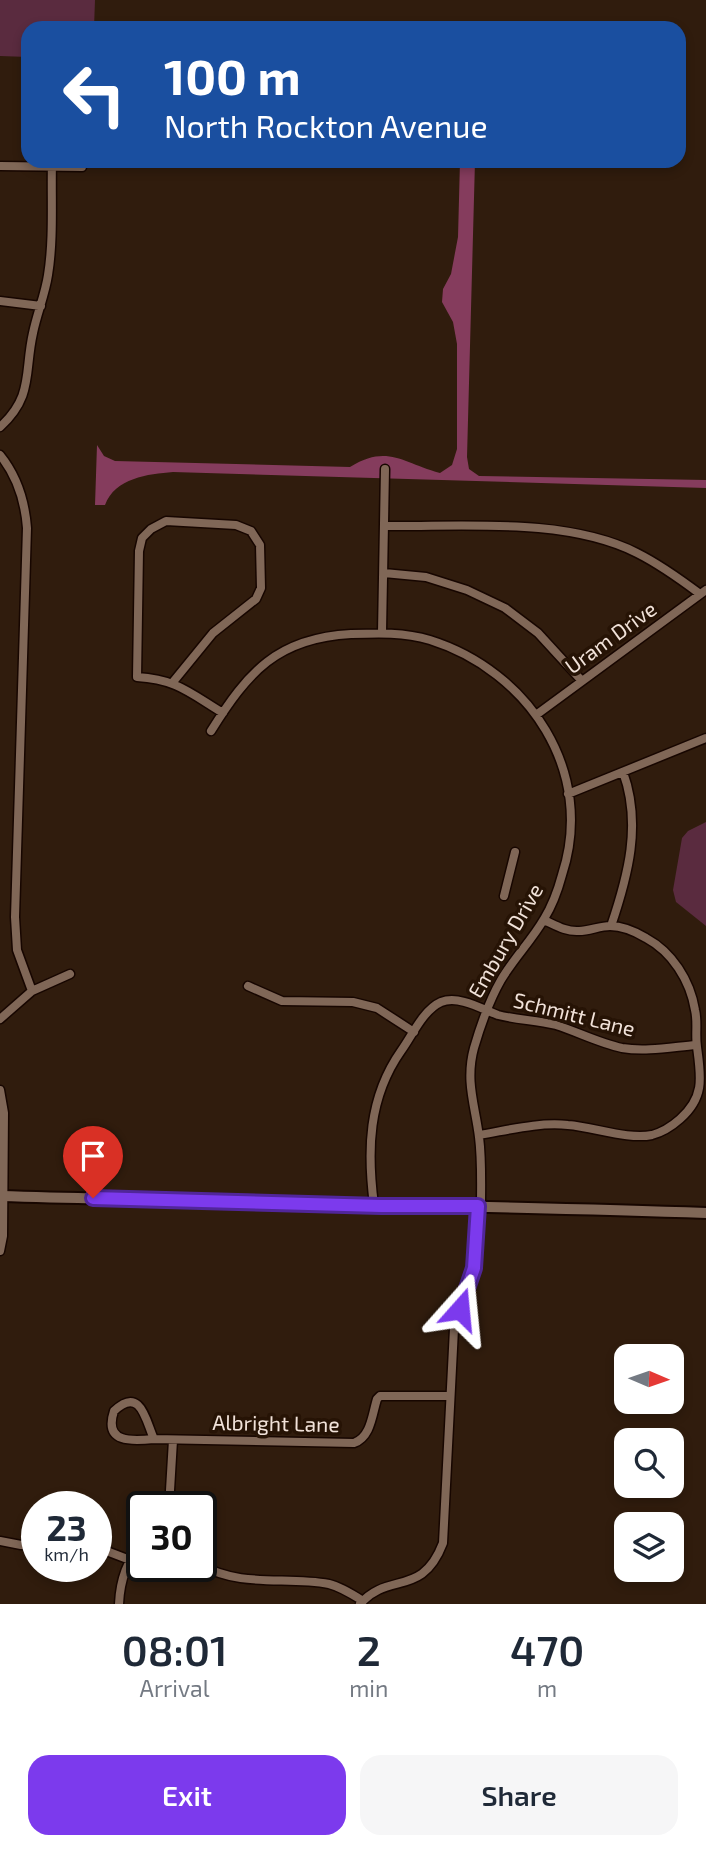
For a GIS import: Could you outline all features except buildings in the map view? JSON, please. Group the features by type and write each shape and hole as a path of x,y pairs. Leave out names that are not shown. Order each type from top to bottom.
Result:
{"street":[{"path":"0,166 21,165"},
{"path":"0,427 18,406 26,387 33,333 50,262 52,168"},
{"path":"0,301 41,306"},
{"path":"0,455 22,497 27,528 15,917 18,950 32,991"},
{"path":"382,632 385,469"},
{"path":"173,682 213,632 256,599 261,587 260,545 251,531 236,525 166,522 142,538 139,551 137,677 173,682 223,713"},
{"path":"384,527 518,527 577,532 638,553 703,592"},
{"path":"384,573 426,577 467,590 505,608 538,633 582,681"},
{"name":"Uram Drive","path":"536,715 703,592"},
{"name":"Embury Drive","path":"211,731 250,676 292,646 320,637 382,632 428,639 462,654 504,680 519,693 546,729 567,782 570,806 568,852 554,900 544,920 502,978 486,1009 473,1051 470,1084 479,1135 480,1206 474,1268 454,1329 445,1531 439,1554 425,1573 377,1591 361,1602"},
{"path":"568,794 706,738"},
{"path":"611,926 630,864 633,830 629,789 623,772"},
{"path":"504,896 515,852"},
{"path":"479,1135 538,1125 569,1125 638,1137 665,1131 694,1106 701,1076 696,1045 695,1009 689,987 674,960 648,939 633,932 611,926 579,931 564,929 544,920"},
{"path":"0,1019 32,991 70,974"},
{"path":"248,986 282,1001 353,1002 377,1008 414,1032 388,1070 375,1104 369,1169 374,1205"},
{"name":"Schmitt Lane","path":"414,1032 430,1010 442,1002 454,1001 499,1015 554,1025 625,1048 641,1050 696,1045"},
{"path":"0,1090 4,1113 1,1196 3,1236 0,1251"},
{"path":"1,1196 706,1213"},
{"name":"Albright Lane","path":"154,1439 148,1419 138,1405 124,1405 114,1411 111,1426 120,1437 133,1441 154,1439 354,1443 363,1439 367,1433 380,1396 450,1396"},
{"path":"170,1491 173,1440"},
{"path":"0,1541 21,1545"},
{"path":"119,1604 122,1577 126,1568"},
{"path":"217,1573 241,1579 331,1584 361,1602"}],"shaded area":[{"path":"0,0 95,0 94,21 21,21 21,57 0,56"},
{"path":"460,168 475,168 467,457 469,469 479,476 706,480 706,488 173,472 133,479 116,489 105,505 95,505 97,445 104,456 115,461 350,467 363,460 385,456 440,473 452,465 457,449 457,344 453,322 442,302 443,289 451,274 458,237"},
{"path":"706,822 706,926 676,902 673,890 682,838 688,831"}],"route":[{"path":"93,1198 478,1206 474,1268 460,1309"}]}
